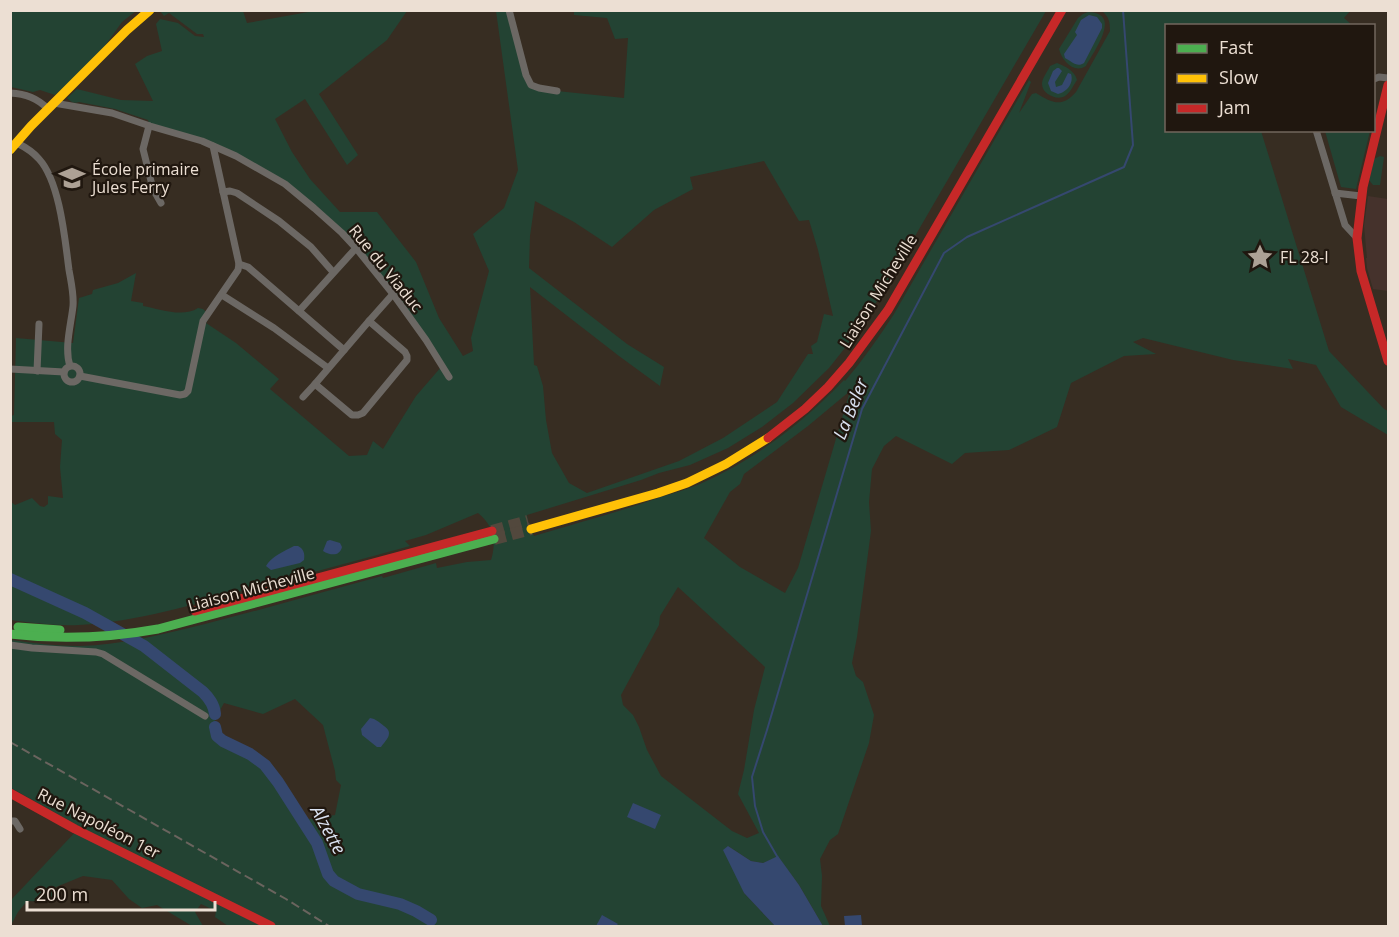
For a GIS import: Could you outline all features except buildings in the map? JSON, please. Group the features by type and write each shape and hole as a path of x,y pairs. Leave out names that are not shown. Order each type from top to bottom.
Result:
{"main road":[{"path":"14,146 128,28 150,10"},
{"name":"Liaison Micheville","path":"1053,10 886,299 866,330 834,371 797,407 765,432 730,454 692,472 530,525 645,497 695,479 734,461 770,438 820,397 856,356 888,310 1062,10"},
{"path":"1389,85 1361,196 1358,238 1361,271 1389,361"},
{"name":"Liaison Micheville","path":"10,626 68,631 106,629 119,632 132,634 240,608 493,535 119,632 78,639 37,638 10,634"},
{"name":"Rue Napoléon 1er","path":"10,793 72,827 271,927"}],"street":[{"path":"509,10 526,75 531,85 557,92"},
{"name":"Rue du Viaduc","path":"10,93 28,96 51,106 112,113 213,146 236,156 285,184 321,214 356,248 426,340 448,377"},
{"path":"149,126 143,149 153,189 160,203"},
{"path":"1317,132 1345,225 1358,238"},
{"path":"14,146 26,148 39,158 50,178 58,204 64,230 73,298 65,378 76,381 80,376"},
{"path":"80,376 180,395 188,391 203,321 238,270 239,264 213,146"},
{"path":"223,192 237,193 279,221 311,247 333,272"},
{"path":"1335,193 1361,196"},
{"path":"299,311 356,248"},
{"path":"239,264 248,267 344,350"},
{"path":"303,397 393,294"},
{"path":"222,295 274,328 328,368"},
{"path":"315,384 352,415 363,413 407,360 405,352 369,321"},
{"path":"37,371 39,324"},
{"path":"10,369 37,371 77,368 80,376"},
{"path":"10,645 96,651 205,716"},
{"path":"10,822 15,821 20,829"}],"shaded area":[{"path":"1368,196 1388,199 1388,291 1373,289 1367,268 1364,226"}],"green space":[{"path":"11,11 136,11 122,22 104,47 55,95 40,90 33,92 11,87"},
{"path":"160,11 243,11 247,23 314,11 407,11 387,40 319,94 358,155 347,165 305,99 275,119 292,152 310,179 340,212 377,212 416,262 439,318 463,356 473,351 471,338 489,271 473,234 504,208 518,170 496,11 509,11 531,85 557,91 624,98 628,38 615,39 607,18 574,15 574,11 1046,11 879,298 856,334 829,368 793,403 762,427 728,448 690,465 527,515 534,536 614,513 700,484 759,452 794,426 845,381 894,314 1029,80 1031,82 1019,113 1032,94 1036,93 1052,101 1061,102 1076,92 1110,31 1109,20 1102,11 1350,11 1344,18 1351,24 1165,24 1165,132 1261,132 1329,351 1388,411 1388,435 1341,407 1316,365 1288,359 1293,369 1233,360 1143,338 1133,342 1156,354 1124,356 1071,383 1057,427 1009,450 965,453 952,464 896,436 884,446 872,469 869,502 871,531 852,663 856,676 863,682 874,715 869,743 838,834 830,840 820,859 821,906 830,926 823,926 799,885 778,857 763,863 751,861 728,846 744,893 775,926 228,926 215,917 216,911 201,904 195,912 203,926 192,926 157,905 142,908 129,899 112,880 83,876 56,887 49,902 27,901 11,925 11,900 80,827 11,788 11,640 79,646 127,641 205,624 436,563 437,568 491,560 493,553 494,546 490,528 478,513 426,535 405,541 410,546 165,612 79,625 53,625 11,620 11,502 15,505 32,498 44,507 48,504 48,496 63,498 60,467 62,440 55,434 54,422 11,422 11,416 14,415 16,338 73,343 79,298 92,294 93,290 118,283 136,273 131,301 171,312 203,309 210,316 206,323 236,343 279,379 270,389 349,456 367,455 373,441 383,449 416,396 442,366 356,248 285,184 236,156 150,126 148,120 115,109 74,103 67,98 77,89 121,100 153,101 135,64 147,56 162,51 156,24 160,19 178,23 195,36 204,37 203,34 197,34 169,13 164,16","holes":["764,161 799,221 809,220 818,250 833,316 824,314 817,342 811,346 813,354 808,354 777,402 723,438 679,461 587,493 569,483 552,453 543,386 537,366 534,365 530,287 660,386 664,367 627,344 529,268 530,236 535,201 574,222 612,247 654,210 693,189 690,177","850,391 798,568 785,593 740,567 704,538 730,492 740,484 744,474","678,587 765,667 754,710 738,794 759,833 747,838 732,831 661,776 647,750 633,715 623,705 621,695 659,625 660,616","295,699 323,725 336,780 341,785 335,815 303,820 265,765 217,736 215,714 218,714 224,703 263,714"]},
{"path":"1088,12 1098,14 1104,19 1105,26 1099,43 1086,66 1077,68 1066,62 1059,49 1078,18"},
{"path":"1057,63 1072,71 1077,80 1067,95 1058,98 1047,94 1042,84 1050,66"},
{"path":"1325,132 1370,132 1356,189 1341,187"},
{"path":"1384,157 1380,185 1373,185 1369,180 1374,159"}],"water":[{"path":"1089,15 1097,17 1102,28 1084,63 1076,64 1065,58 1064,54 1077,35 1075,32 1081,20"},
{"path":"1057,68 1062,71 1055,82 1056,87 1062,85 1068,73 1072,77 1069,87 1058,94 1051,91 1048,83 1053,71"},
{"path":"327,541 340,543 342,547 337,554 323,551"},
{"path":"294,546 300,547 304,552 304,560 300,563 271,570 266,566 274,557"},
{"path":"370,718 389,731 381,747 377,747 362,735 361,729"},
{"path":"633,803 661,815 655,829 627,817"},
{"path":"728,846 751,861 763,863 778,856 799,885 823,926 775,926 744,893 723,850"},
{"path":"602,915 618,924 616,926 596,926"},
{"path":"861,915 862,926 845,926 844,916"}],"waterway":[{"name":"La Beler","path":"778,858 763,832 755,806 752,777 862,409 944,253 967,237 1124,167 1133,145 1123,10"},
{"name":"Alzette","path":"10,579 85,613 144,646 203,692 214,707 215,714"},
{"name":"Alzette","path":"215,727 217,736 223,741 250,754 265,765 317,843 328,874 334,881 358,894 400,904 431,920"}],"tunnel":[{"path":"492,531 528,521"},
{"path":"494,539 531,529"}],"railway":[{"path":"10,742 286,899 329,926"}],"traffic: fast":[{"path":"10,634 84,637 158,629 494,539"},
{"path":"18,627 60,630"}],"traffic: slow":[{"path":"10,150 31,126 150,10"},
{"path":"531,529 687,483 726,464 768,438"}],"traffic: jam":[{"path":"768,438 805,409 828,387 849,363 888,310 1062,10"},
{"path":"1388,85 1363,187 1357,238 1361,271 1388,361"},
{"path":"195,611 492,531"},
{"path":"10,793 75,829 271,926"}],"place":[{"name":"École primaire Jules Ferry","path":"72,178"},
{"name":"FL 28-I","path":"1260,257"}]}
